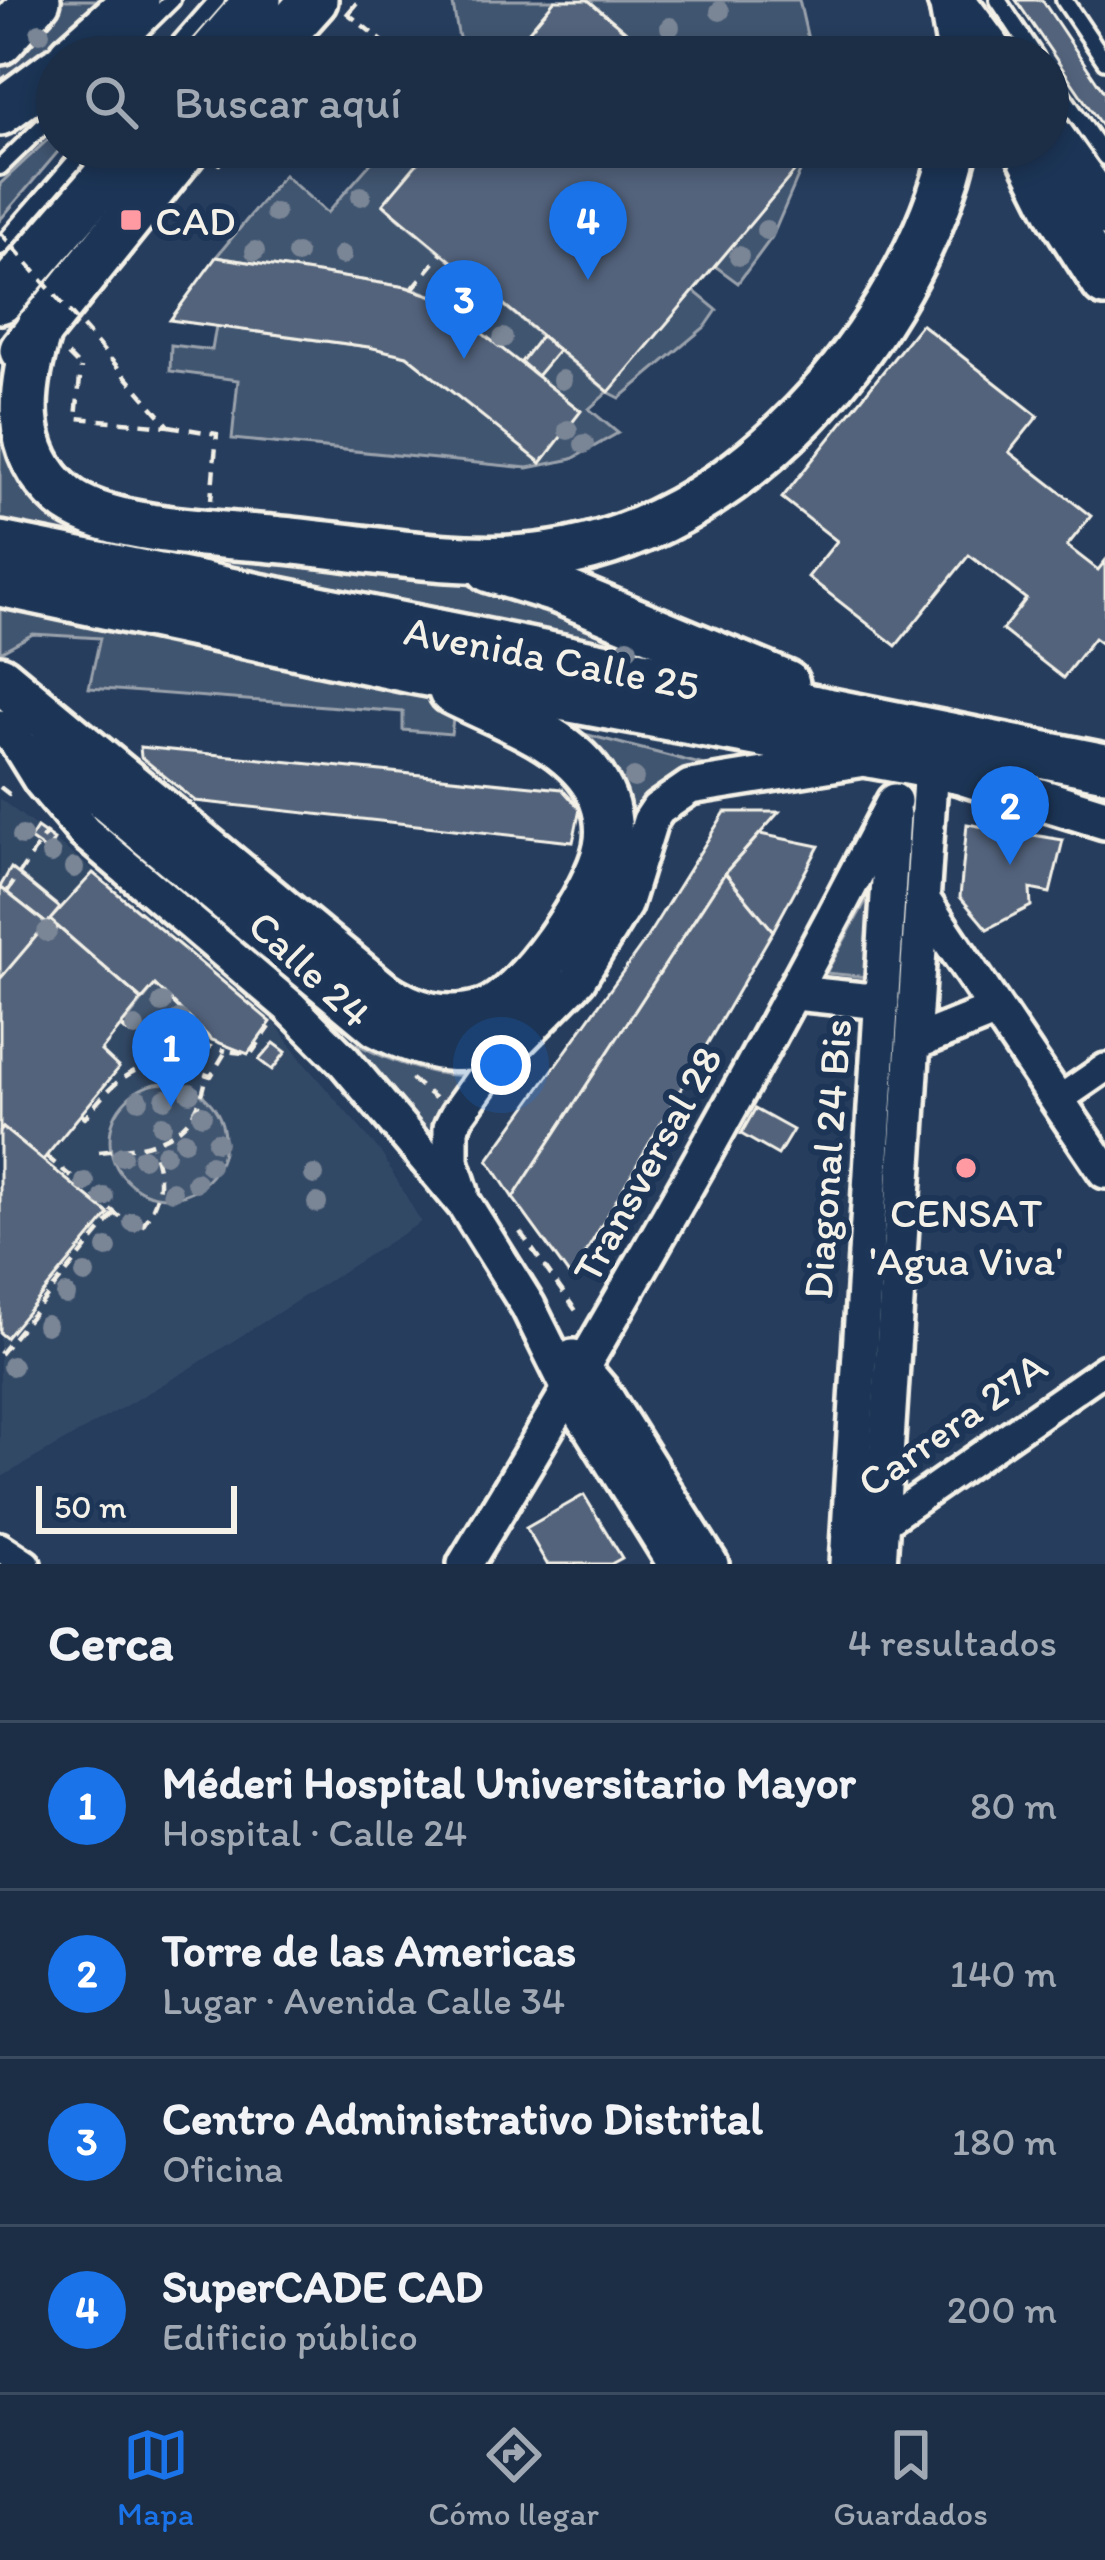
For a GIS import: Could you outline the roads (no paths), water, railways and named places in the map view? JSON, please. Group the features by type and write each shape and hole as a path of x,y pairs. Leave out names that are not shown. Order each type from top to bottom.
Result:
{"main road":[{"path":"0,41 37,0"},
{"path":"96,36 136,0"},
{"path":"227,36 258,0"},
{"path":"261,36 282,0"},
{"path":"951,0 958,36"},
{"path":"951,0 970,36"},
{"path":"951,0 978,36"},
{"path":"288,36 327,3"},
{"path":"0,112 36,85"},
{"path":"1069,163 1105,213"},
{"path":"0,300 114,168"},
{"path":"0,381 56,331 193,168"},
{"path":"56,331 22,395 28,442 40,472 64,498 105,518 422,554 512,558 580,550 656,524 698,502 736,474 834,381 873,330 927,229 949,168"},
{"path":"1038,168 1105,283"},
{"name":"Avenida Calle 25","path":"0,544 412,670 1105,795"},
{"path":"422,554 558,590 903,757 1105,819"},
{"name":"Avenida Calle 25","path":"0,584 209,608 903,757 1105,767"},
{"path":"0,679 18,726 380,994 428,1018 458,1018 489,1012 503,1002 568,932 607,852 607,814 596,783 572,755 412,670"},
{"path":"903,757 1105,743"}],"street":[{"path":"18,726 375,1029 406,1046 444,1054 498,1047 551,1011"},
{"name":"Calle 24","path":"18,726 41,781 84,832 289,1006 344,1061 465,1204 577,1380 675,1564"},
{"name":"Diagonal 24 Bis","path":"879,1564 924,902 903,757"},
{"name":"Diagonal 24 Bis","path":"847,1556 882,1001 903,757"},
{"name":"Transversal 28","path":"466,1564 577,1380 795,993 903,757"},
{"path":"465,1204 451,1161 452,1127 466,1099 578,980 613,926 631,886 650,821 671,797 690,787 903,757"},
{"path":"924,902 1105,1171"},
{"path":"795,993 882,1001"},
{"path":"914,1043 996,1010"},
{"path":"1057,1101 1105,1068"},
{"name":"Carrera 27A","path":"847,1556 883,1523 1105,1369"},
{"name":"Calle 24","path":"577,1380 608,1400 711,1564"},
{"path":"0,1547 26,1564"}],"lane":[{"path":"135,36 172,0"},
{"path":"185,36 217,0"},
{"path":"998,0 1022,36"},
{"path":"1064,0 1105,61"},
{"path":"1069,105 1105,158"},
{"path":"0,167 36,132"},
{"path":"0,247 69,168"}],"place":[{"name":"CAD","path":"131,220"},
{"name":"SuperCADE CAD","path":"588,280"},
{"name":"Centro Administrativo Distrital","path":"464,359"},
{"name":"Torre de las Americas","path":"1010,865"},
{"name":"Méderi Hospital Universitario Mayor","path":"171,1107"},
{"name":"CENSAT 'Agua Viva'","path":"966,1168"}]}
